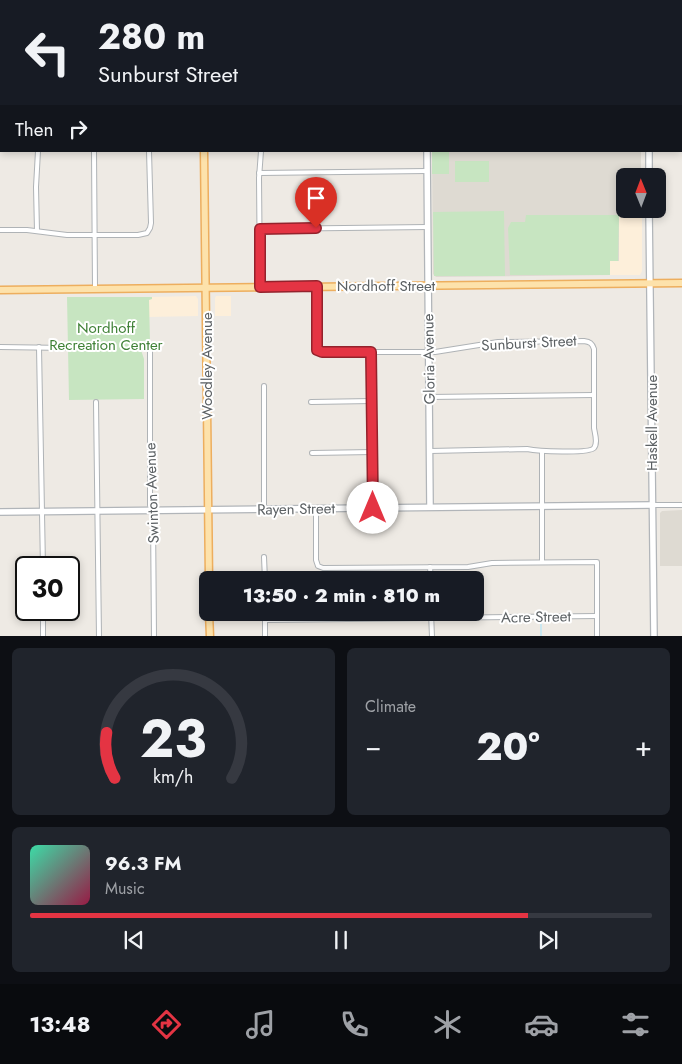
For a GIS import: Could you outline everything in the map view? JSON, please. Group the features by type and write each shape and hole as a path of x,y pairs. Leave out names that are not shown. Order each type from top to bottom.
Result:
{"main road":[{"name":"Woodley Avenue","path":"204,152 209,571"},
{"name":"Nordhoff Street","path":"0,290 682,283"},
{"path":"209,621 210,636"}],"street":[{"path":"37,231 36,187 38,152"},
{"path":"94,152 95,289"},
{"path":"0,230 63,234 138,235 147,233 150,228 149,152"},
{"path":"260,287 259,173 261,152"},
{"name":"Gloria Avenue","path":"427,152 430,507"},
{"path":"649,152 649,168"},
{"path":"259,173 427,171"},
{"name":"Haskell Avenue","path":"650,218 654,636"},
{"path":"260,229 428,227"},
{"name":"Sunburst Street","path":"317,286 317,350 322,352 435,352 498,342 584,340 591,343 594,349 594,395"},
{"path":"0,347 67,348"},
{"path":"40,347 43,556"},
{"name":"Swinton Avenue","path":"150,350 150,505 152,511 154,636"},
{"path":"371,352 373,508"},
{"path":"264,386 264,509"},
{"path":"429,397 594,395 596,440 594,447 587,452 527,449 430,451"},
{"path":"311,402 372,401"},
{"path":"96,402 99,636"},
{"path":"542,451 542,562"},
{"path":"312,453 372,452"},
{"name":"Rayen Street","path":"0,512 682,505"},
{"path":"316,508 316,560 319,567 327,569 468,567 492,563 597,562 597,636"},
{"path":"264,557 265,571"},
{"path":"430,567 430,571"},
{"name":"Acre Street","path":"484,618 597,616"},
{"path":"43,621 43,636"},
{"path":"266,621 266,636"},
{"path":"431,621 432,636"}],"shaded area":[{"path":"432,152 641,152 641,168 616,168 616,218 619,218 619,261 610,261 610,275 436,277 433,274"},
{"path":"619,218 642,218 642,271 640,275 610,275 610,261 619,261"},
{"path":"196,296 198,299 198,316 148,317 148,297"},
{"path":"216,296 231,296 231,316 215,316"},
{"path":"682,510 682,566 660,566 660,513 662,511"}],"green space":[{"path":"432,152 449,152 449,174 432,174"},
{"path":"455,161 489,161 489,182 455,182"},
{"path":"504,211 505,276 434,276 433,212"},
{"path":"526,215 616,215 616,218 619,218 618,261 610,261 610,275 510,275 508,228 511,222 525,222"},
{"name":"Nordhoff Recreation Center","path":"67,297 152,297 149,300 150,342 144,344 141,350 144,359 144,399 69,400"}],"waterway":[{"path":"541,620 541,636"}],"route":[{"path":"316,228 260,229 260,287 317,286 318,342 316,346 318,352 371,352 373,508"}]}
